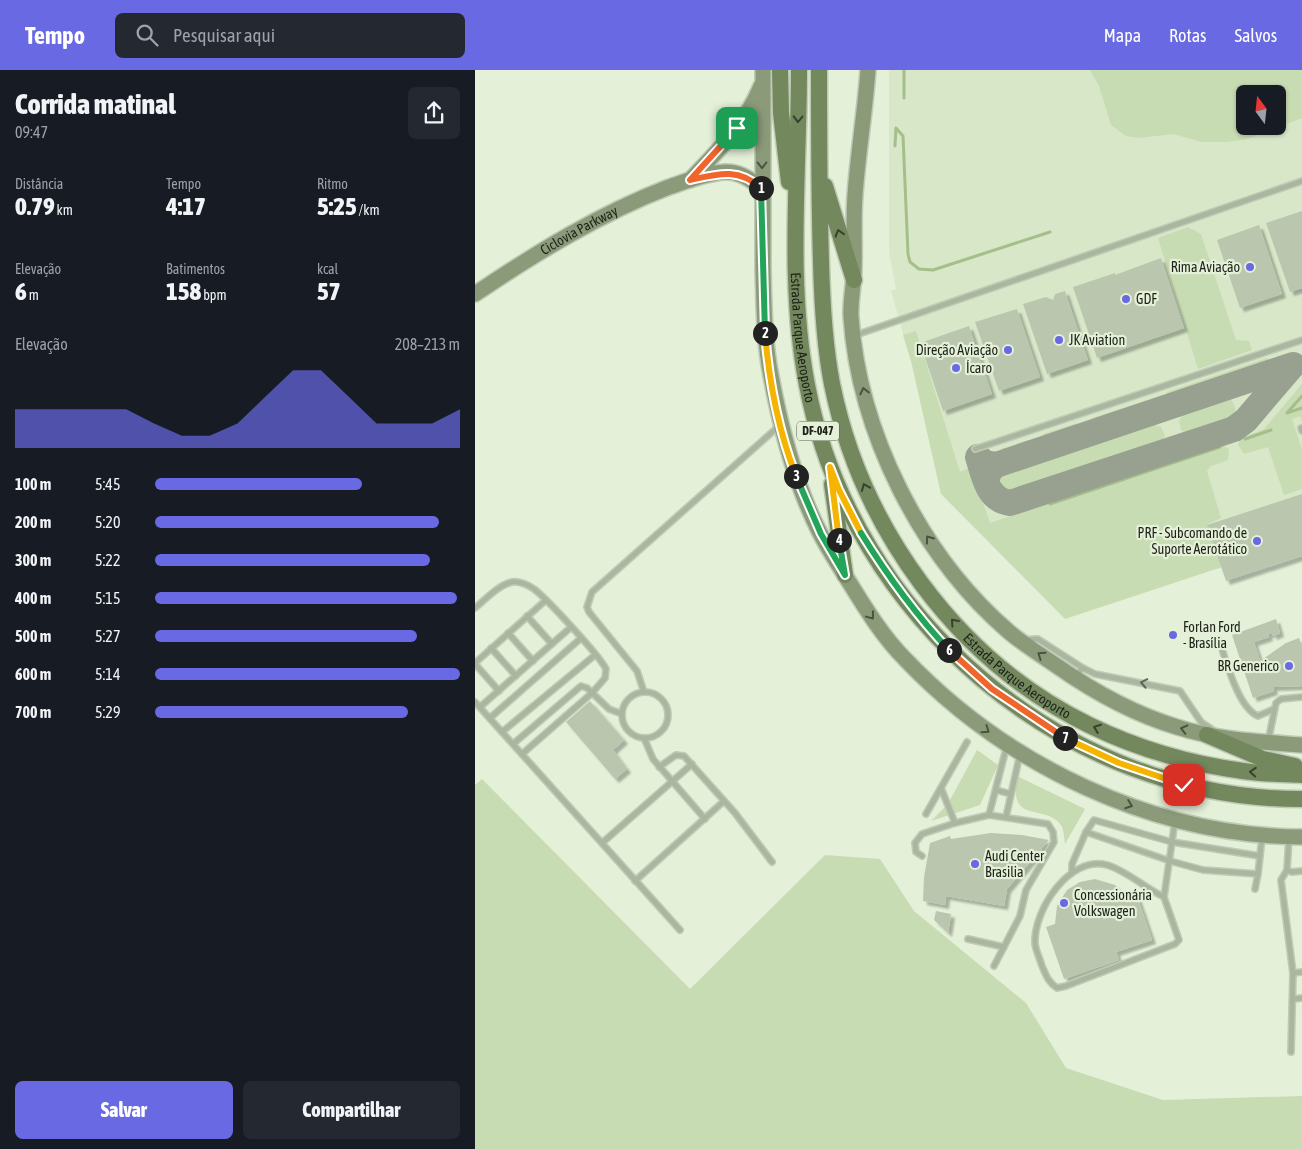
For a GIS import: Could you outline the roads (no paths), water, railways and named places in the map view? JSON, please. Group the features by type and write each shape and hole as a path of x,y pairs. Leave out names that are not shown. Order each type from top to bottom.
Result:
{"main road":[{"path":"779,70 781,113 797,243"},
{"name":"Estrada Parque Aeroporto","path":"799,70 797,243 799,337 815,424 830,467 857,526 883,568 922,621 953,654 985,683 1030,717 1077,745 1152,776 1184,785 1241,796 1302,799"},
{"name":"Estrada Parque Aeroporto","path":"819,70 819,170 823,306 832,383 841,424 869,499 887,534 910,570 957,625 1015,679 1053,705 1090,726 1163,753 1205,764 1244,771 1302,775"},
{"path":"819,170 854,280"},
{"path":"830,467 845,575"},
{"path":"1207,735 1263,759 1302,767"}],"street":[{"path":"868,70 855,198 854,280 851,313 853,336 867,402 880,442 898,487 918,525 969,592 1009,632 1145,715 1207,735 1302,745"},
{"path":"763,75 763,303 766,342 781,425 792,466 821,534 865,607 904,658 979,725 1007,745 1070,782 1175,820 1225,831 1295,837"},
{"name":"Ciclovia Parkway","path":"690,180 737,128 749,111 763,75"},
{"name":"Ciclovia Parkway","path":"475,294 565,238 632,203 690,180 724,172 735,173 748,177 762,189"}],"lane":[{"path":"853,336 1302,181"},
{"path":"975,449 1302,340"},
{"path":"645,692 632,664 595,622 589,612 587,606 592,592 781,425"},
{"path":"475,608 503,586 513,582 521,583 533,589 546,600 604,665 606,673 603,682 522,754"},
{"path":"499,691 475,663 546,600"},
{"path":"527,616 552,644"},
{"path":"480,707 571,628"},
{"path":"508,633 533,661"},
{"path":"490,718 580,639"},
{"path":"1219,640 1241,698 1249,712 1257,716 1274,709"},
{"path":"491,648 516,676"},
{"path":"502,732 595,655"},
{"path":"1078,673 1095,674 1179,691 1201,722 1224,737"},
{"path":"513,744 577,688 583,686 609,709 622,714"},
{"path":"645,692 660,697 668,711 668,719 659,733 644,738 631,733 623,721 622,714 623,707 631,696 645,692"},
{"path":"1268,742 1274,709 1281,699 1302,697"},
{"path":"475,702 680,930"},
{"path":"644,738 647,750 659,767 705,819"},
{"path":"926,814 967,742"},
{"path":"989,815 1007,745"},
{"path":"1006,816 1020,753"},
{"path":"659,767 680,754 692,764 724,800 772,862"},
{"path":"602,843 692,764"},
{"path":"941,788 955,822"},
{"path":"996,790 1011,794"},
{"path":"635,881 724,800"},
{"path":"922,856 916,852 915,843 922,834 955,822 989,815 1006,816 1048,824 1053,832 1054,842 1026,890 1021,916 995,966"},
{"path":"1072,872 1072,864 1086,832 1094,820 1172,842 1260,856"},
{"path":"1164,898 1106,865 1092,865 1072,872 1059,883 1040,919 1035,943 1047,978 1057,988 1178,942 1179,938 1164,898 1175,820"},
{"path":"1086,832 1170,861 1203,870 1257,874"},
{"path":"1255,889 1262,835"},
{"path":"1291,1052 1293,973 1281,880 1287,870 1295,837"},
{"path":"1287,870 1292,872 1302,871"},
{"path":"968,939 1005,947"},
{"path":"1293,973 1302,972"},
{"path":"1293,999 1302,998"}],"waterway":[{"path":"904,70 904,98"},
{"path":"895,146 896,128 903,136 908,254 910,262 919,269 933,270 1050,232"},
{"path":"1302,396 1287,413 1302,408"},
{"path":"1245,439 1271,430"},
{"path":"1050,504 1220,447"}],"place":[{"name":"Rima Aviação","path":"1250,267"},
{"name":"GDF","path":"1126,299"},
{"name":"JK Aviation","path":"1059,340"},
{"name":"Direção Aviação","path":"1008,350"},
{"name":"Ícaro","path":"956,368"},
{"name":"PRF - Subcomando de Suporte Aerotático","path":"1257,541"},
{"name":"Forlan Ford - Brasília","path":"1173,635"},
{"name":"BR Generico","path":"1289,666"},
{"name":"Audi Center Brasilia","path":"975,864"},
{"name":"Concessionária Volkswagen","path":"1064,903"}]}
